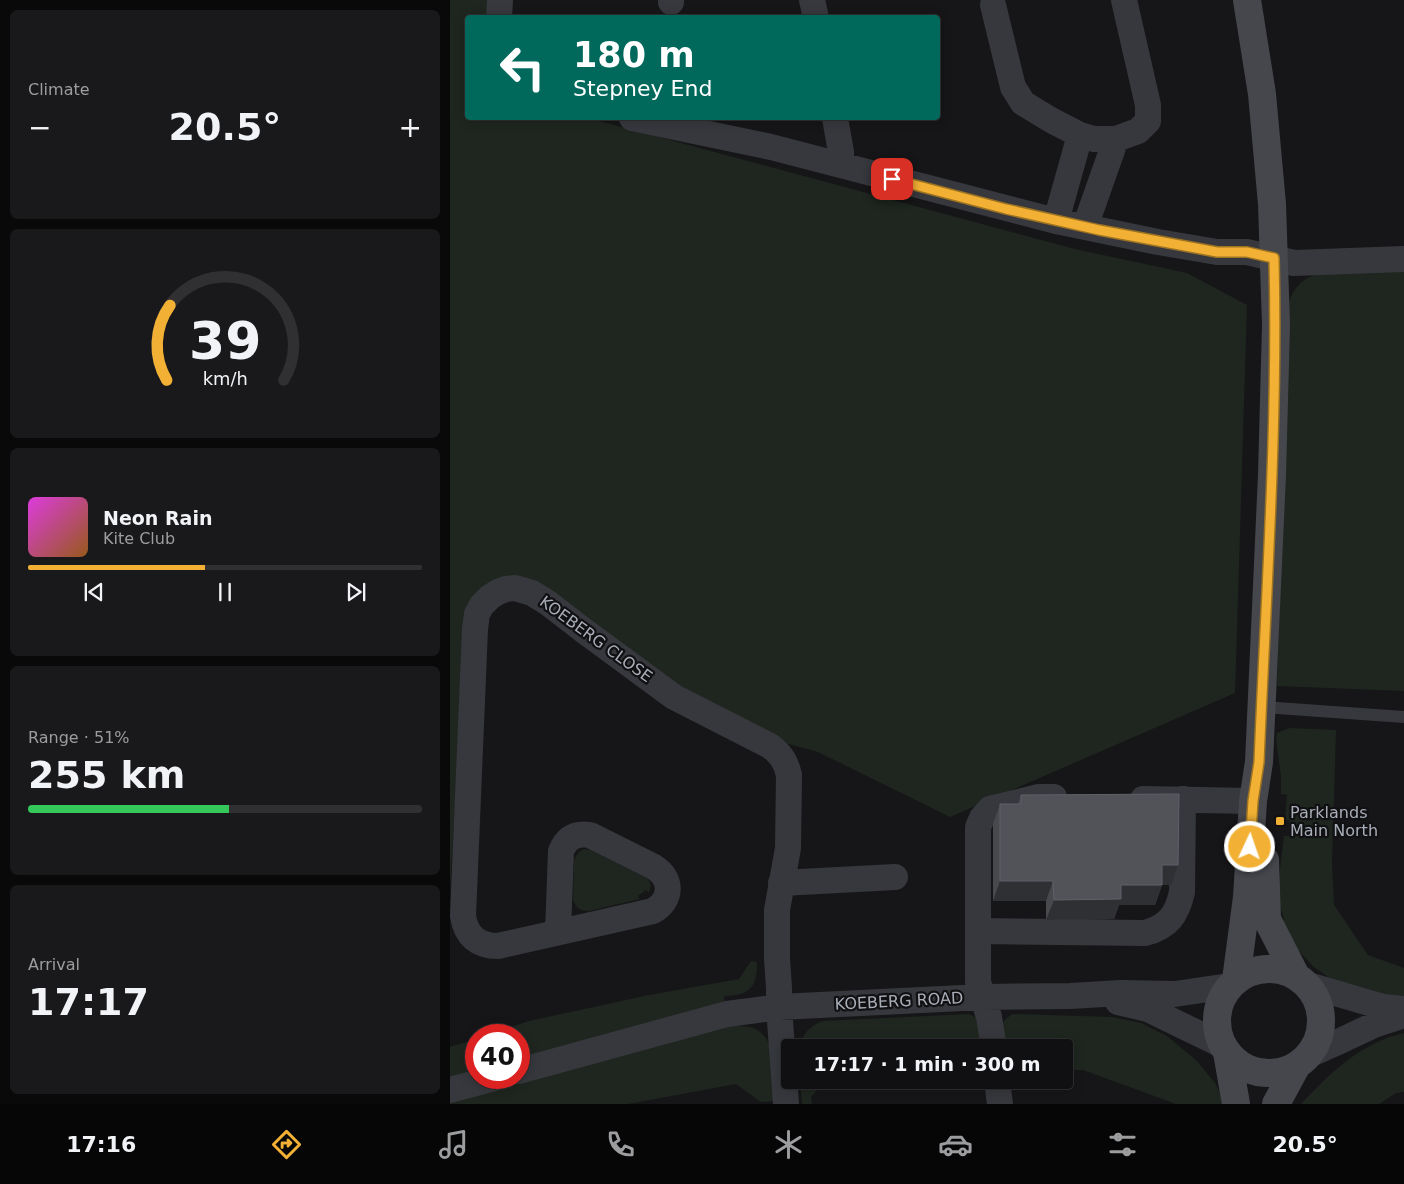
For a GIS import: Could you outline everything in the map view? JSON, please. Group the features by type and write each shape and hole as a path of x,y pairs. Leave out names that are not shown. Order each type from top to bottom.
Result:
{"street":[{"path":"499,15 500,0"},
{"path":"812,0 815,15"},
{"path":"993,5 1014,87 1024,103 1080,135 1094,139 1116,139 1138,131 1148,121 1148,105 1124,0"},
{"path":"1232,983 1246,897 1253,801 1259,762 1272,475 1276,325 1272,204 1262,94 1247,0"},
{"path":"642,120 771,147 1056,221 1158,242 1217,252 1247,252 1294,263 1404,259"},
{"path":"835,120 841,152 841,165"},
{"path":"1056,221 1080,135"},
{"path":"1085,227 1116,139"},
{"name":"KOEBERG CLOSE","path":"558,932 561,851 569,838 576,835 590,835 654,867 665,876 668,883 667,897 659,908 653,911 498,946 482,944 468,933 464,925 463,916 475,629 477,614 482,605 490,597 506,589 515,588 532,593 548,603 582,630 674,696 770,746 777,751 787,766 789,784 788,848 777,910 779,1007 786,1104"},
{"path":"1259,762 1264,783 1266,820 1266,919 1302,980 1316,996 1322,1020 1318,1038 1276,1104"},
{"path":"993,1039 991,1026 978,982 978,828 982,818 990,810 1039,797 1077,798"},
{"path":"1116,798 1253,801"},
{"path":"978,931 1145,933 1162,926 1176,912 1182,892 1182,800"},
{"path":"782,883 895,877"},
{"path":"1236,1104 1225,1049 1218,1034 1217,1015 1222,997 1232,983 1249,972 1264,968 1280,969 1302,980 1383,1007 1404,1009"},
{"name":"KOEBERG ROAD","path":"530,1068 728,1014 779,1007 983,997 1070,996 1121,993 1175,994 1232,983"},
{"name":"KOEBERG ROAD","path":"1070,996 1123,1003 1148,1009 1225,1049"},
{"path":"1225,1049 1236,1062 1247,1068 1273,1073 1285,1070 1374,1025 1404,1015"},
{"path":"450,1090 465,1086"},
{"path":"999,1089 1000,1104"}],"lane":[{"path":"1262,706 1404,717"}],"shaded area":[{"path":"450,0 491,0 490,15 465,15 465,120 595,120 1075,249 1187,273 1247,305 1235,693 950,817 818,752 785,743 670,686 533,582 467,618 450,887"},
{"path":"1404,269 1404,691 1277,686 1289,302 1298,286 1314,275"},
{"path":"1289,728 1336,730 1332,864 1334,905 1368,955 1404,968 1404,999 1341,986 1314,967 1289,941 1281,922 1284,920 1279,901 1278,886 1284,836 1289,836 1289,820 1285,820 1287,795 1281,794 1281,776 1276,740 1277,733"},
{"path":"584,849 590,850 648,879 651,885 649,893 646,890 638,896 640,899 589,911 579,908 573,900 574,861 580,851"},
{"path":"751,961 757,962 756,978 750,988 740,994 724,996 727,1026 753,1028 758,1030 767,1039 771,1047 775,1101 761,1102 736,1084 628,1104 450,1104 450,1047 465,1042 465,1089 530,1089 530,1024 520,1024 649,995 739,979"},
{"path":"969,1014 976,1018 981,1039 802,1039 813,1026 822,1021"},
{"path":"1013,1014 1112,1017 1141,1023 1167,1036 1197,1061 1215,1083 1223,1104 1176,1104 1083,1070 1073,1070 1073,1039 1001,1039 1002,1024"},
{"path":"1404,1033 1404,1092 1396,1093 1379,1104 1301,1104 1335,1070 1361,1051 1389,1037"},
{"path":"801,1089 818,1089 811,1097 812,1104 802,1104"}],"building":[{"path":"1179,794 1178,865 1162,865 1162,885 1121,885 1121,899 1054,900 1053,881 1000,881 1000,804 1021,804 1021,795"}],"place":[{"name":"Parklands Main North","path":"1280,821"}],"route":[{"path":"892,179 1006,209 1099,230 1217,252 1247,252 1274,258 1276,325 1272,475 1259,762 1253,801 1250,847"}]}
